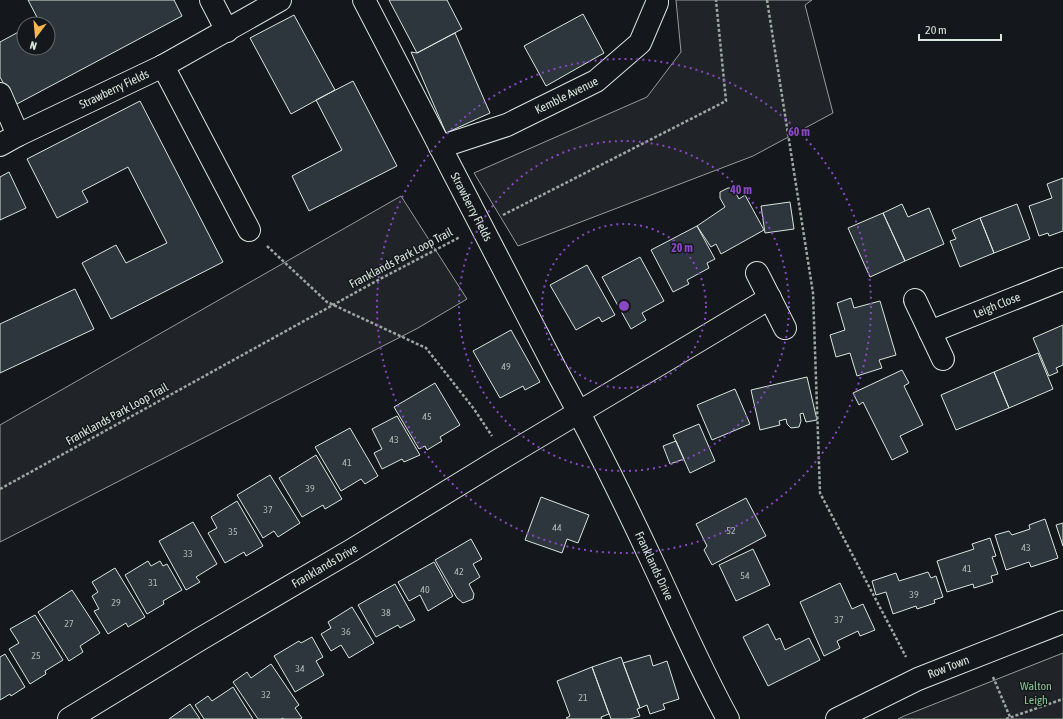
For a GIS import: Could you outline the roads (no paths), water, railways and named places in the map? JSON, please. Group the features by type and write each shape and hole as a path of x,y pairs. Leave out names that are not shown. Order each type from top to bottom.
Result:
{"street":[{"path":"211,0 227,31"},
{"name":"Strawberry Fields","path":"9,140 163,66 280,0"},
{"name":"Strawberry Fields","path":"364,0 579,412"},
{"name":"Kemble Avenue","path":"440,147 507,125 596,81 640,44 657,0"},
{"path":"163,66 250,230"},
{"path":"0,94 9,140"},
{"path":"757,273 785,328"},
{"name":"Leigh Close","path":"930,332 1063,279"},
{"name":"Franklands Drive","path":"69,719 770,298"},
{"path":"915,300 943,359"},
{"name":"Franklands Drive","path":"579,412 652,560 711,688 728,719"},
{"name":"Row Town","path":"837,719 918,679 1063,622"}],"park label":[{"name":"Walton Leigh","path":"1036,693"}]}
